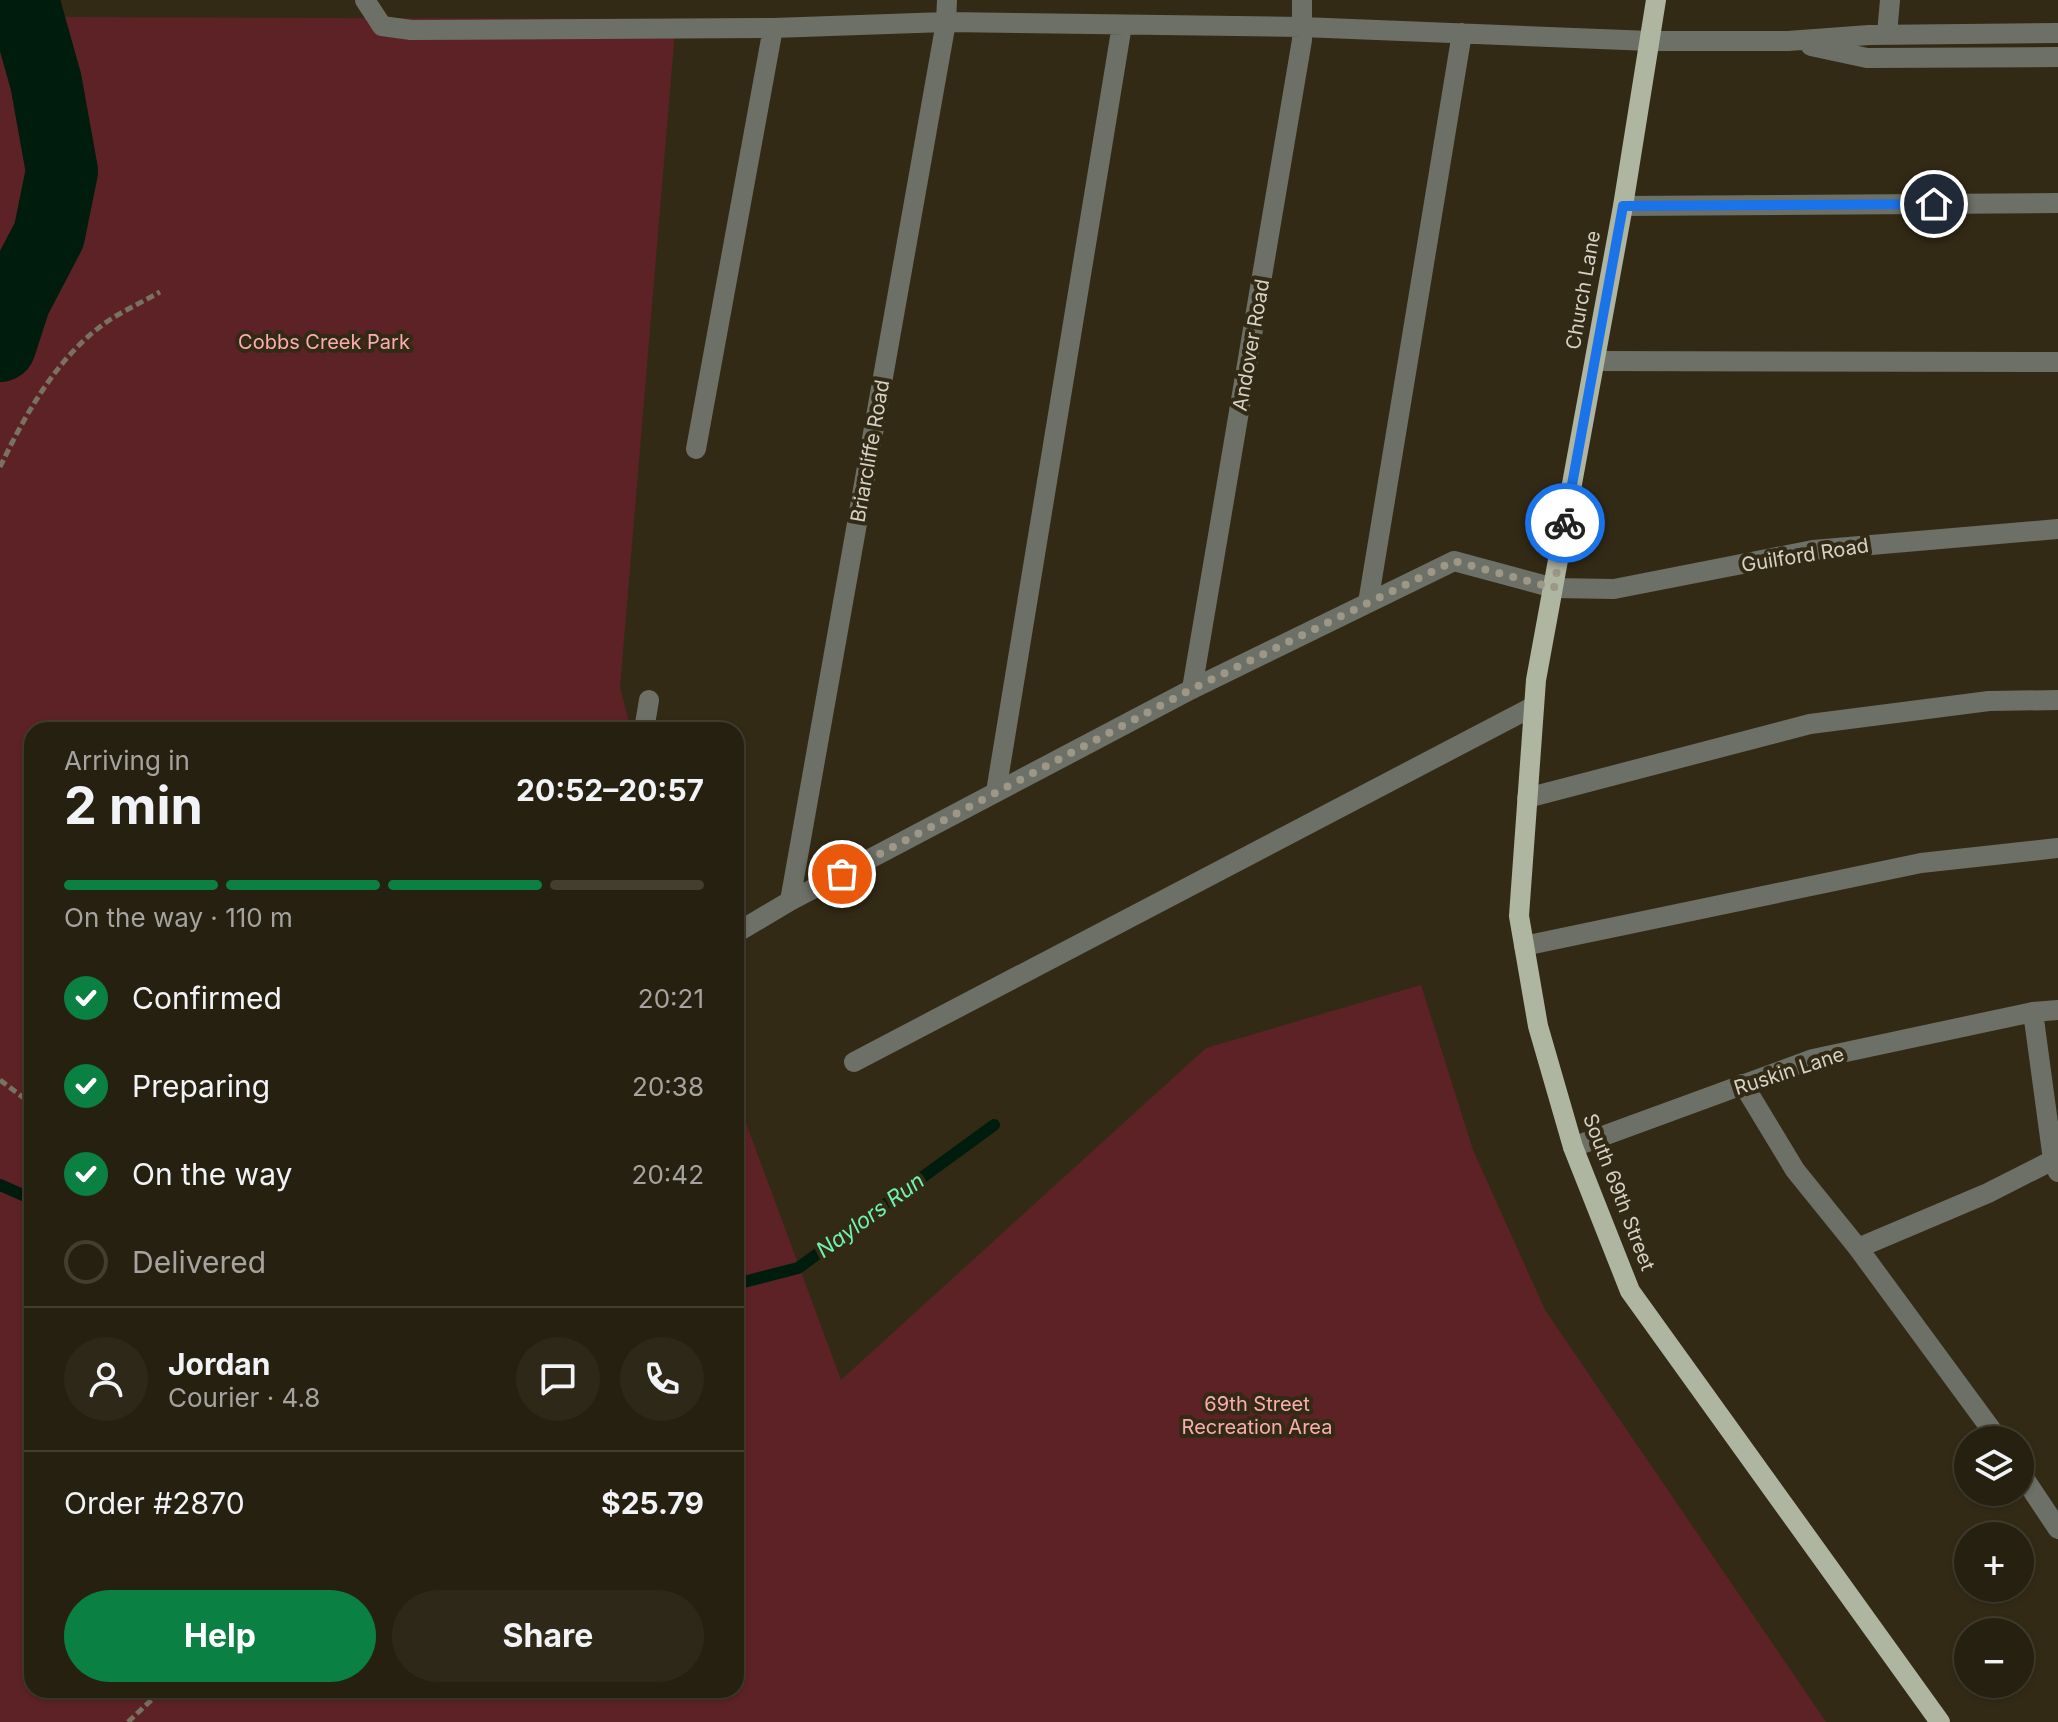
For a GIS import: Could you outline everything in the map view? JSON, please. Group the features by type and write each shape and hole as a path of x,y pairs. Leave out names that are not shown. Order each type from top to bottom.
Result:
{"main road":[{"name":"Church Lane","path":"1554,588 1623,206 1656,0"},
{"name":"South 69th Street","path":"1554,588 1536,680 1519,916 1538,1026 1573,1147 1630,1291 1940,1722"}],"street":[{"path":"365,0 382,26 411,30 773,28 946,22 1302,27 1650,41 1788,41 1887,34 2058,33"},
{"name":"Briarcliffe Road","path":"790,901 946,22 947,0"},
{"name":"Andover Road","path":"1192,689 1300,56 1302,0"},
{"path":"1887,34 1890,0"},
{"path":"996,792 1122,25"},
{"path":"696,449 773,28"},
{"path":"1368,603 1462,33"},
{"path":"1788,41 1867,58 2058,57"},
{"path":"1623,206 2058,203"},
{"path":"1595,361 2058,362"},
{"name":"Guilford Road","path":"744,928 1192,689 1454,561 1554,588 1614,589 1813,550 2058,529"},
{"path":"645,722 649,700"},
{"path":"1527,798 1810,724 1989,701 2058,700"},
{"path":"854,1062 1534,706"},
{"path":"1524,946 1921,863 2058,848"},
{"name":"Ruskin Lane","path":"1573,1147 1813,1059 2033,1012 2058,1010"},
{"path":"1858,1248 2056,1166 2033,1012"},
{"path":"1743,1084 1795,1170 1858,1248 1989,1426"},
{"path":"2034,1493 2058,1529"}],"path":[{"path":"0,467 20,426 69,354 109,320 160,292"},
{"path":"0,1080 24,1098"},
{"path":"128,1722 154,1698"}],"green space":[{"path":"0,0 48,0 52,17 676,19 620,687 629,722 24,722 24,1698 744,1698 744,1118 841,1380 1206,1048 1421,985 1473,1150 1545,1310 1826,1722 0,1722"}],"waterway":[{"path":"0,346 15,300 49,235 62,171 46,82 23,0"},
{"name":"Naylors Run","path":"744,1282 798,1268 994,1125"},
{"name":"Naylors Run","path":"0,1185 24,1196"}],"way so far":[{"path":"842,874 1192,689 1454,561 1554,588 1565,523"}],"route":[{"path":"1565,523 1623,206 1934,204"}],"park label":[{"name":"Cobbs Creek Park","path":"324,342"},
{"name":"69th Street Recreation Area","path":"1257,1416"}]}
